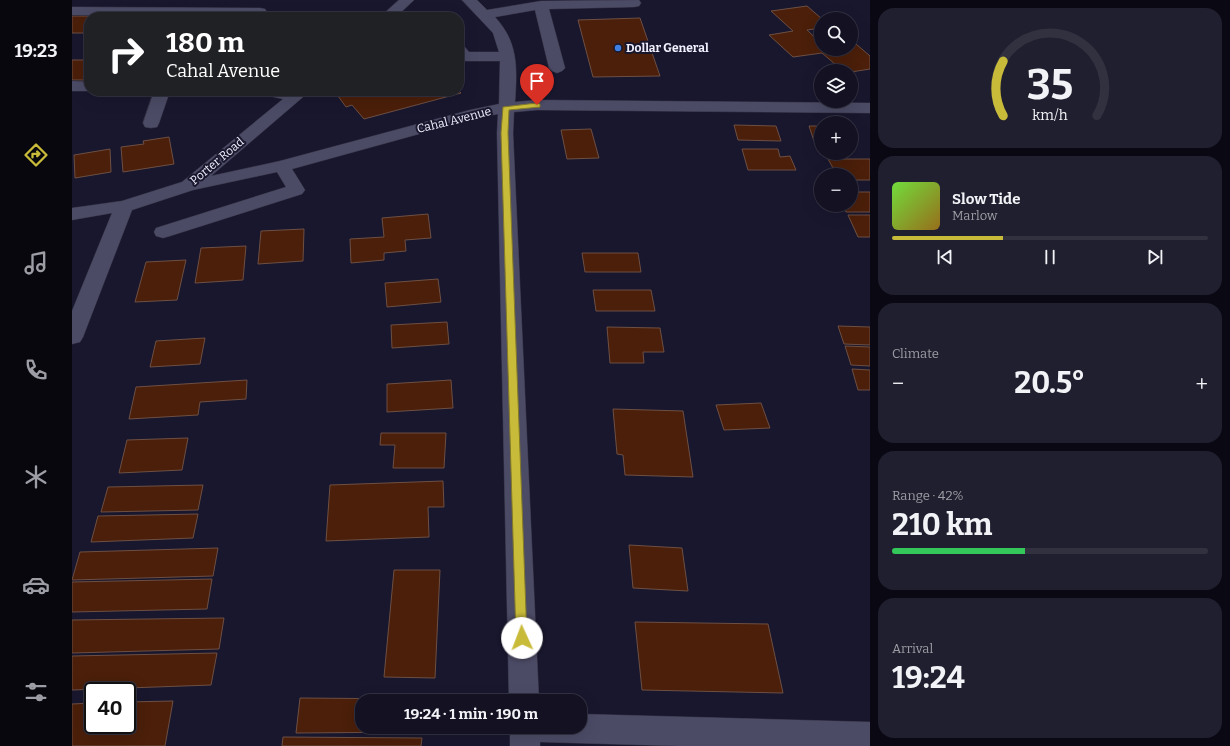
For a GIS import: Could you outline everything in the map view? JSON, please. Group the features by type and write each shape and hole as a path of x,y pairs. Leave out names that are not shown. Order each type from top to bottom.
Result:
{"street":[{"path":"394,12 407,0"},
{"path":"476,8 634,3"},
{"path":"541,5 557,68"},
{"path":"476,8 501,34 507,56 507,87 504,133 524,694"},
{"path":"72,11 260,12"},
{"path":"464,55 507,56"},
{"path":"72,86 84,87"},
{"path":"151,123 160,96"},
{"name":"Porter Road","path":"72,214 124,206 188,186 295,96"},
{"name":"Cahal Avenue","path":"188,186 282,166 476,113 506,108 537,105 870,108"},
{"path":"163,232 296,190 282,166"},
{"path":"72,337 124,206"},
{"path":"587,729 870,737"},
{"path":"525,734 525,746"}],"building":[{"path":"807,6 814,12 814,29 807,30 814,36 814,54 793,57 769,35 793,31 771,11"},
{"path":"72,16 84,16 84,33 72,33"},
{"name":"Dollar General","path":"640,18 660,76 593,77 578,20"},
{"path":"858,46 870,56 870,69 858,71 858,64 835,64 826,56 858,56"},
{"path":"72,60 84,60 84,80 72,80"},
{"path":"338,96 450,96 364,119 352,105 346,107"},
{"path":"734,125 776,126 781,141 738,140"},
{"path":"809,126 814,126 814,141"},
{"path":"591,129 599,158 567,159 561,130"},
{"path":"169,137 174,164 123,172 121,147 144,144 143,141"},
{"path":"110,149 111,172 75,178 74,155"},
{"path":"742,149 778,149 780,157 790,156 796,170 748,170"},
{"path":"870,159 870,180 858,180 858,168 833,168 829,160"},
{"path":"858,192 870,192 870,212 858,212"},
{"path":"428,214 431,238 405,240 406,251 384,253 384,260 351,263 350,239 384,237 382,218"},
{"path":"848,215 870,215 870,237 858,237"},
{"path":"304,229 303,261 258,264 261,231"},
{"path":"246,246 243,280 195,283 201,248"},
{"path":"582,253 638,253 641,272 585,272"},
{"path":"186,260 177,300 135,302 146,262"},
{"path":"438,279 441,302 387,307 385,283"},
{"path":"593,290 651,290 655,311 596,311"},
{"path":"447,322 449,344 392,348 391,325"},
{"path":"838,326 870,327 870,345 844,344"},
{"path":"607,327 660,328 664,352 643,352 644,363 610,363"},
{"path":"205,338 200,364 150,367 156,341"},
{"path":"845,346 870,347 870,366 851,365"},
{"path":"852,369 870,370 870,390 858,390"},
{"path":"247,380 246,399 200,402 198,415 129,419 136,387"},
{"path":"451,380 453,408 387,412 387,384"},
{"path":"761,403 770,428 724,430 716,405"},
{"path":"613,409 683,411 693,477 625,475 623,455 617,454"},
{"path":"381,433 446,433 444,468 393,468 395,445 380,445"},
{"path":"188,438 182,470 119,473 127,440"},
{"path":"443,481 444,507 428,507 429,537 326,541 330,485"},
{"path":"203,485 198,510 101,512 108,487"},
{"path":"198,514 193,538 91,542 98,516"},
{"path":"629,545 682,548 688,591 633,588"},
{"path":"218,548 213,576 72,580 80,552"},
{"path":"394,570 440,570 435,678 384,677"},
{"path":"212,579 207,609 72,612 72,582"},
{"path":"224,618 219,649 72,653 72,620"},
{"path":"635,622 768,624 783,693 642,690"},
{"path":"217,653 211,685 136,688 136,682 84,682 84,690 72,690 72,656"},
{"path":"300,698 355,698 355,733 296,733"},
{"path":"173,701 165,746 72,746 72,704 84,703 84,734 136,734 136,702"},
{"path":"283,737 422,738 421,746 282,746"}],"place":[{"name":"Dollar General","path":"618,48"}],"route":[{"path":"522,638 504,133 506,108 537,105"}]}
